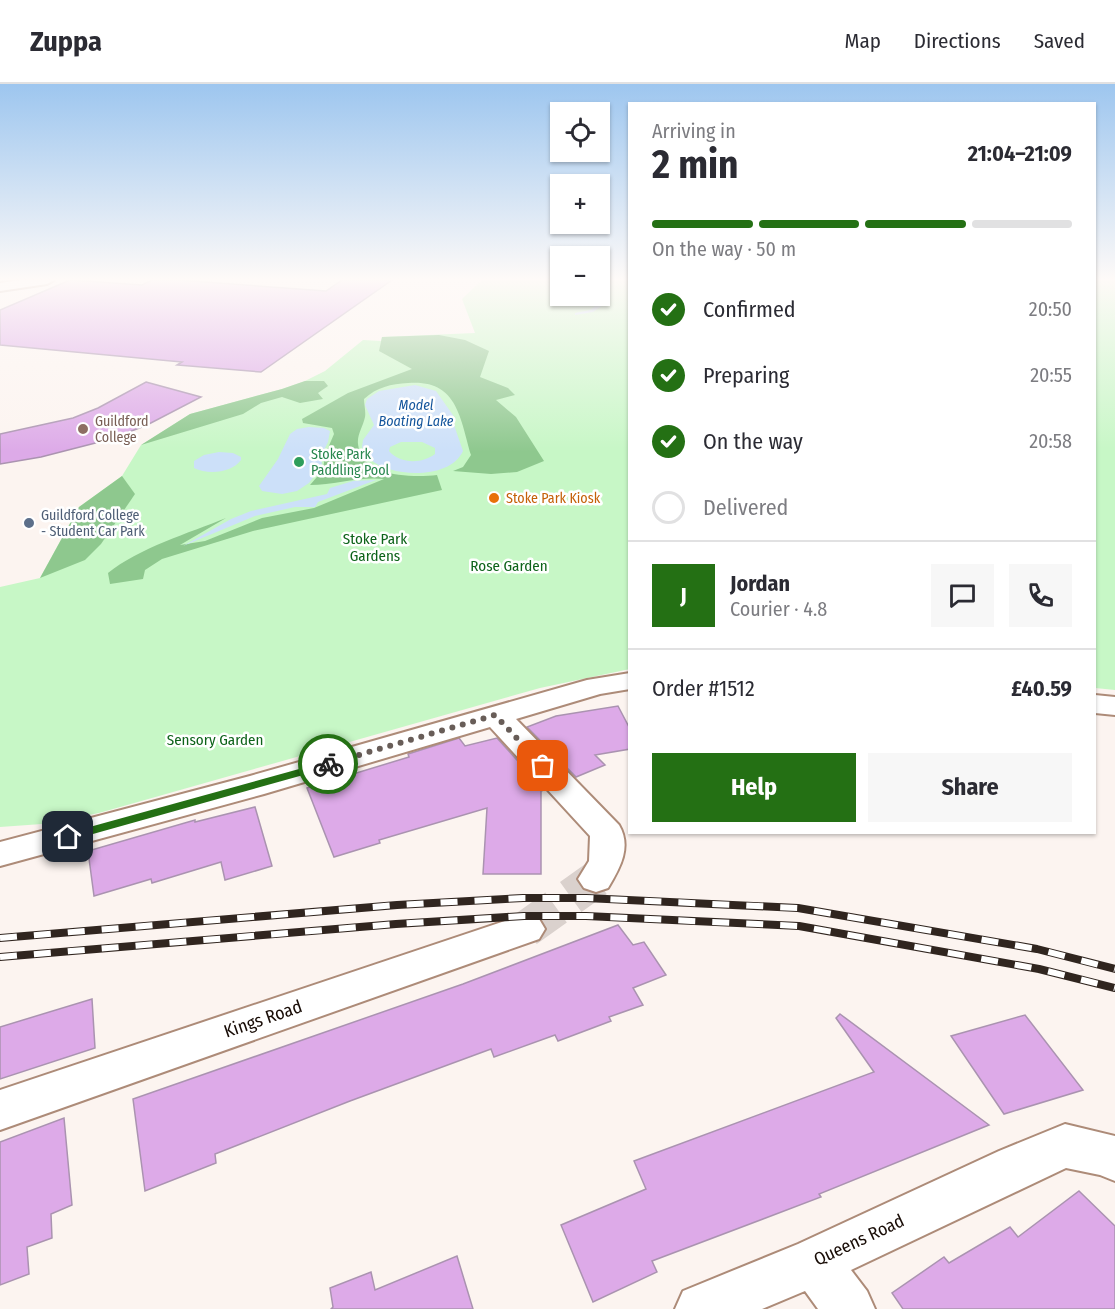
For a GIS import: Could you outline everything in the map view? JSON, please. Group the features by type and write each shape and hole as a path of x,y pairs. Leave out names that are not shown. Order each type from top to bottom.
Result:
{"street":[{"path":"0,854 254,786 597,686 628,681"},
{"path":"1096,704 1115,706"},
{"path":"495,715 606,833 606,862 596,879"},
{"path":"0,842 47,843"},
{"name":"Kings Road","path":"0,1110 526,929"},
{"name":"Queens Road","path":"701,1309 814,1262 1015,1167 1065,1146 1109,1155 1115,1159"},
{"path":"814,1262 849,1309"}],"green space":[{"name":"Stoke Park Gardens","path":"382,337 628,337 628,669 540,688 99,813 42,824 0,827 0,587 40,578 79,507 122,476 141,445 190,414 305,381 325,371 363,340 381,341"},
{"path":"382,337 450,337 465,340 489,351 480,377 508,388 515,395 496,400 516,417 544,461 517,472 491,474 453,471 463,467 471,455 459,414 447,394 437,387 424,383 402,383 384,387 364,399 365,417 358,440 361,455 368,463 390,473 415,476 437,475 442,490 253,531 162,559 145,570 143,579 110,584 108,573 120,564 181,535 226,518 180,545 205,541 262,518 314,508 384,479 310,485 323,470 325,455 334,434 332,428 303,423 302,419 348,393 412,369 379,351"},
{"path":"1096,337 1115,337 1115,690 1096,688"},
{"path":"305,381 324,381 328,386 318,393 323,399 300,403 282,397 261,403 243,414 141,445 190,414"},
{"path":"122,476 135,494 101,544 85,560 40,578 79,507"}],"water":[{"name":"Model Boating Lake","path":"415,385 436,391 455,418 454,425 463,451 456,460 446,467 420,473 392,470 370,459 362,447 363,440 374,425 365,405 367,399 379,391","holes":["401,442 422,442 435,448 435,454 424,460 405,460 389,451 390,447"]},
{"name":"Stoke Park Paddling Pool","path":"324,428 330,431 328,442 321,456 322,465 309,483 297,491 282,494 262,491 259,486 278,459 290,434 297,429"},
{"path":"219,452 233,453 241,457 241,460 232,468 219,472 206,472 194,468 194,461 204,455"},
{"path":"376,480 318,502 315,507 295,507 255,516 183,546 231,519 251,511 327,494 330,488 353,481"}],"building":[{"path":"0,337 311,337 261,372 177,365 182,362 0,345"},
{"path":"146,382 201,397 147,425 111,439 41,457 0,464 0,434 73,418 98,408"},
{"path":"618,706 628,725 628,749 595,755 605,765 576,777 527,727 556,716"},
{"path":"459,738 465,746 497,738 544,790 541,791 541,874 483,874 487,808 379,840 380,843 334,857 307,788 409,757 408,754"},
{"path":"255,807 272,866 225,880 221,862 152,883 151,879 94,896 88,851 195,820 195,822"},
{"path":"618,925 633,945 644,942 666,975 633,988 643,1005 609,1017 611,1021 558,1041 555,1035 494,1057 491,1049 350,1101 215,1154 216,1163 145,1191 133,1099 463,984"},
{"path":"92,999 95,1048 0,1079 0,1027"},
{"path":"840,1014 989,1125 819,1194 821,1197 652,1261 657,1272 593,1302 561,1225 646,1189 634,1161 874,1072 836,1018"},
{"path":"1025,1015 1083,1090 1004,1114 951,1036"},
{"path":"64,1118 72,1205 51,1214 52,1238 27,1247 29,1274 0,1285 0,1142"},
{"path":"1079,1191 1115,1226 1115,1309 903,1309 892,1293 944,1257 949,1263 1010,1227 1018,1237"},
{"path":"457,1256 473,1309 331,1309 333,1307 330,1288 371,1272 375,1290"}],"tunnel":[{"path":"526,929 596,879"}],"railway":[{"path":"0,938 397,905 523,898 586,898 798,908 1037,949 1115,969"},
{"path":"0,957 396,924 524,916 586,916 799,926 1039,969 1115,988"}],"way so far":[{"path":"328,764 495,715 543,766"}],"place":[{"name":"Guildford College","path":"83,429"},
{"name":"Stoke Park Paddling Pool","path":"299,462"},
{"name":"Stoke Park Kiosk","path":"494,498"},
{"name":"Guildford College - Student Car Park","path":"29,523"}],"route":[{"path":"68,837 328,764"}],"park label":[{"name":"Rose Garden","path":"509,566"},
{"name":"Sensory Garden","path":"215,740"}]}
